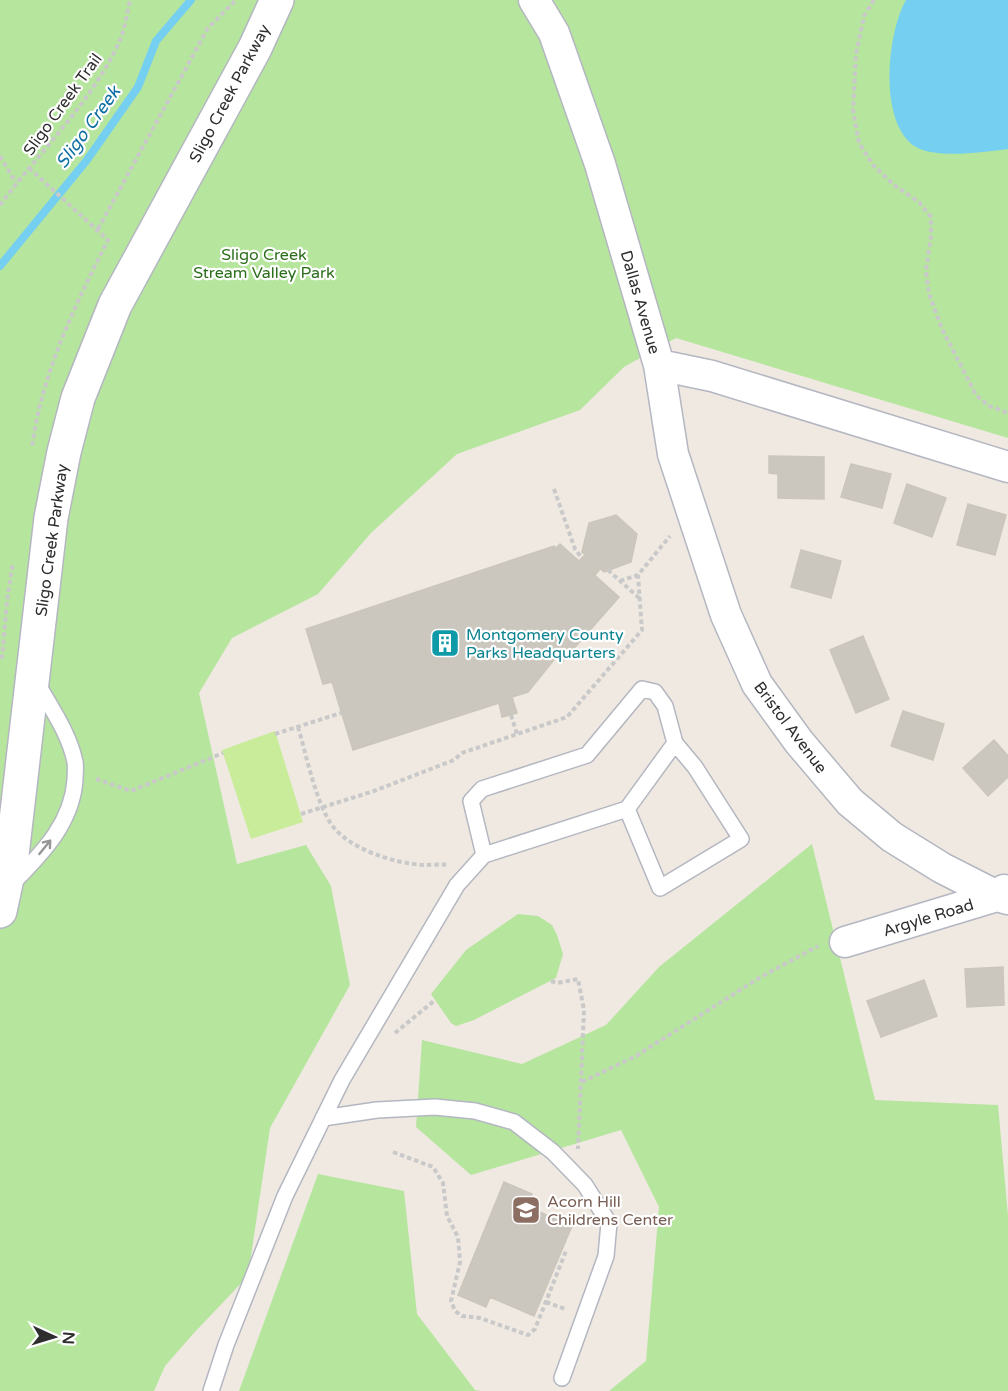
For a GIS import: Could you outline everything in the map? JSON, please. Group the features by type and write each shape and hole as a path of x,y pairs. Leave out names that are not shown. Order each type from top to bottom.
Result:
{"street":[{"name":"Sligo Creek Parkway","path":"3,901 12,855 51,518 64,452 78,398 115,305 255,48 278,0"},
{"name":"Dallas Avenue","path":"534,0 554,33 600,164 659,365 712,376 1008,467"},
{"name":"Bristol Avenue","path":"659,365 673,454 695,525 726,615 758,684 799,742 850,802 892,837 942,868 1004,894"},
{"name":"Argyle Road","path":"845,942 1004,894"}],"lane":[{"path":"3,901 63,824 74,792 76,764 66,734 33,676"},
{"path":"484,855 471,801 482,789 587,755 642,689 655,692 665,706 675,742 695,767 741,839 660,888 627,809"},
{"path":"211,1391 226,1345 285,1196 342,1080 457,885 484,855 627,809 675,742"},
{"path":"323,1118 377,1110 435,1107 475,1111 514,1122 553,1152 585,1185 609,1223 606,1256 562,1378"}],"path":[{"name":"Sligo Creek Trail","path":"130,0 120,39 102,74 55,139 29,168 98,229 208,28 236,0"},
{"path":"874,0 864,16 856,54 853,110 859,143 873,165 894,185 920,202 931,217 926,271 929,294 942,329 976,395 989,406 1008,413"},
{"path":"0,156 16,183"},
{"path":"0,205 29,168"},
{"path":"554,489 575,549 582,558"},
{"path":"620,581 638,575 671,535 695,525"},
{"path":"608,570 640,599"},
{"path":"301,814 374,791 454,760 462,753 567,717 642,630 638,575"},
{"path":"275,734 341,713"},
{"path":"511,715 517,734"},
{"path":"298,727 322,806 329,821 342,837 367,851 423,865 457,866 468,872"},
{"path":"75,772 130,792 223,753"},
{"path":"582,1082 636,1056 759,978 812,949 845,933 845,942"},
{"path":"551,981 557,983 578,979 584,1010 579,1146 569,1169"},
{"path":"393,1152 433,1167 443,1183 447,1216 458,1237 460,1262 451,1301 455,1311 462,1316 480,1318 528,1335 535,1329 566,1251"}],"green space":[{"name":"Sligo Creek Stream Valley Park","path":"0,0 1008,0 1008,438 676,338 624,367 580,410 457,454 371,533 318,594 232,638 199,693 237,864 306,845 331,886 350,985 270,1128 248,1276 165,1366 154,1391 0,1391"},
{"path":"275,731 303,822 251,839 222,750"},
{"path":"812,844 875,1100 998,1105 1008,1216 1008,1391 609,1391 646,1361 659,1207 621,1130 471,1175 416,1127 422,1040 522,1064 606,1025 659,967"},
{"path":"518,914 538,916 552,925 563,954 556,978 474,1020 456,1026 451,1023 431,994 466,950"},
{"path":"318,1174 404,1191 417,1314 475,1390 481,1391 239,1391"}],"water":[{"path":"906,0 1008,0 1008,149 961,154 936,153 916,147 904,135 896,119 891,99 890,77 894,34"}],"building":[{"path":"769,456 824,457 824,499 778,498 778,474 769,473"},
{"path":"851,464 891,474 882,508 841,497"},
{"path":"907,484 946,498 932,537 894,523"},
{"path":"968,504 1006,515 995,555 957,545"},
{"path":"616,515 637,534 631,562 604,572 582,552 589,523"},
{"name":"Montgomery County Parks Headquarters","path":"560,544 619,597 563,661 557,656 528,692 512,697 517,713 502,717 499,703 353,750 332,682 323,684 306,629 554,546 556,548"},
{"path":"801,550 841,561 831,598 791,587"},
{"path":"585,555 600,569 595,575 579,561"},
{"path":"863,636 889,699 856,713 830,650"},
{"path":"903,711 944,724 933,760 891,746"},
{"path":"994,740 1008,756 1008,777 988,796 963,768"},
{"path":"1003,967 1004,1005 967,1007 965,969"},
{"path":"924,980 937,1016 881,1037 867,1001"},
{"path":"504,1182 532,1194 528,1207 572,1226 534,1316 490,1297 486,1307 458,1295"}],"waterway":[{"name":"Sligo Creek","path":"0,266 87,160 138,87 156,41 191,0"}],"place":[{"name":"Montgomery County Parks Headquarters","path":"445,643"},
{"name":"Acorn Hill Childrens Center","path":"526,1210"}]}
